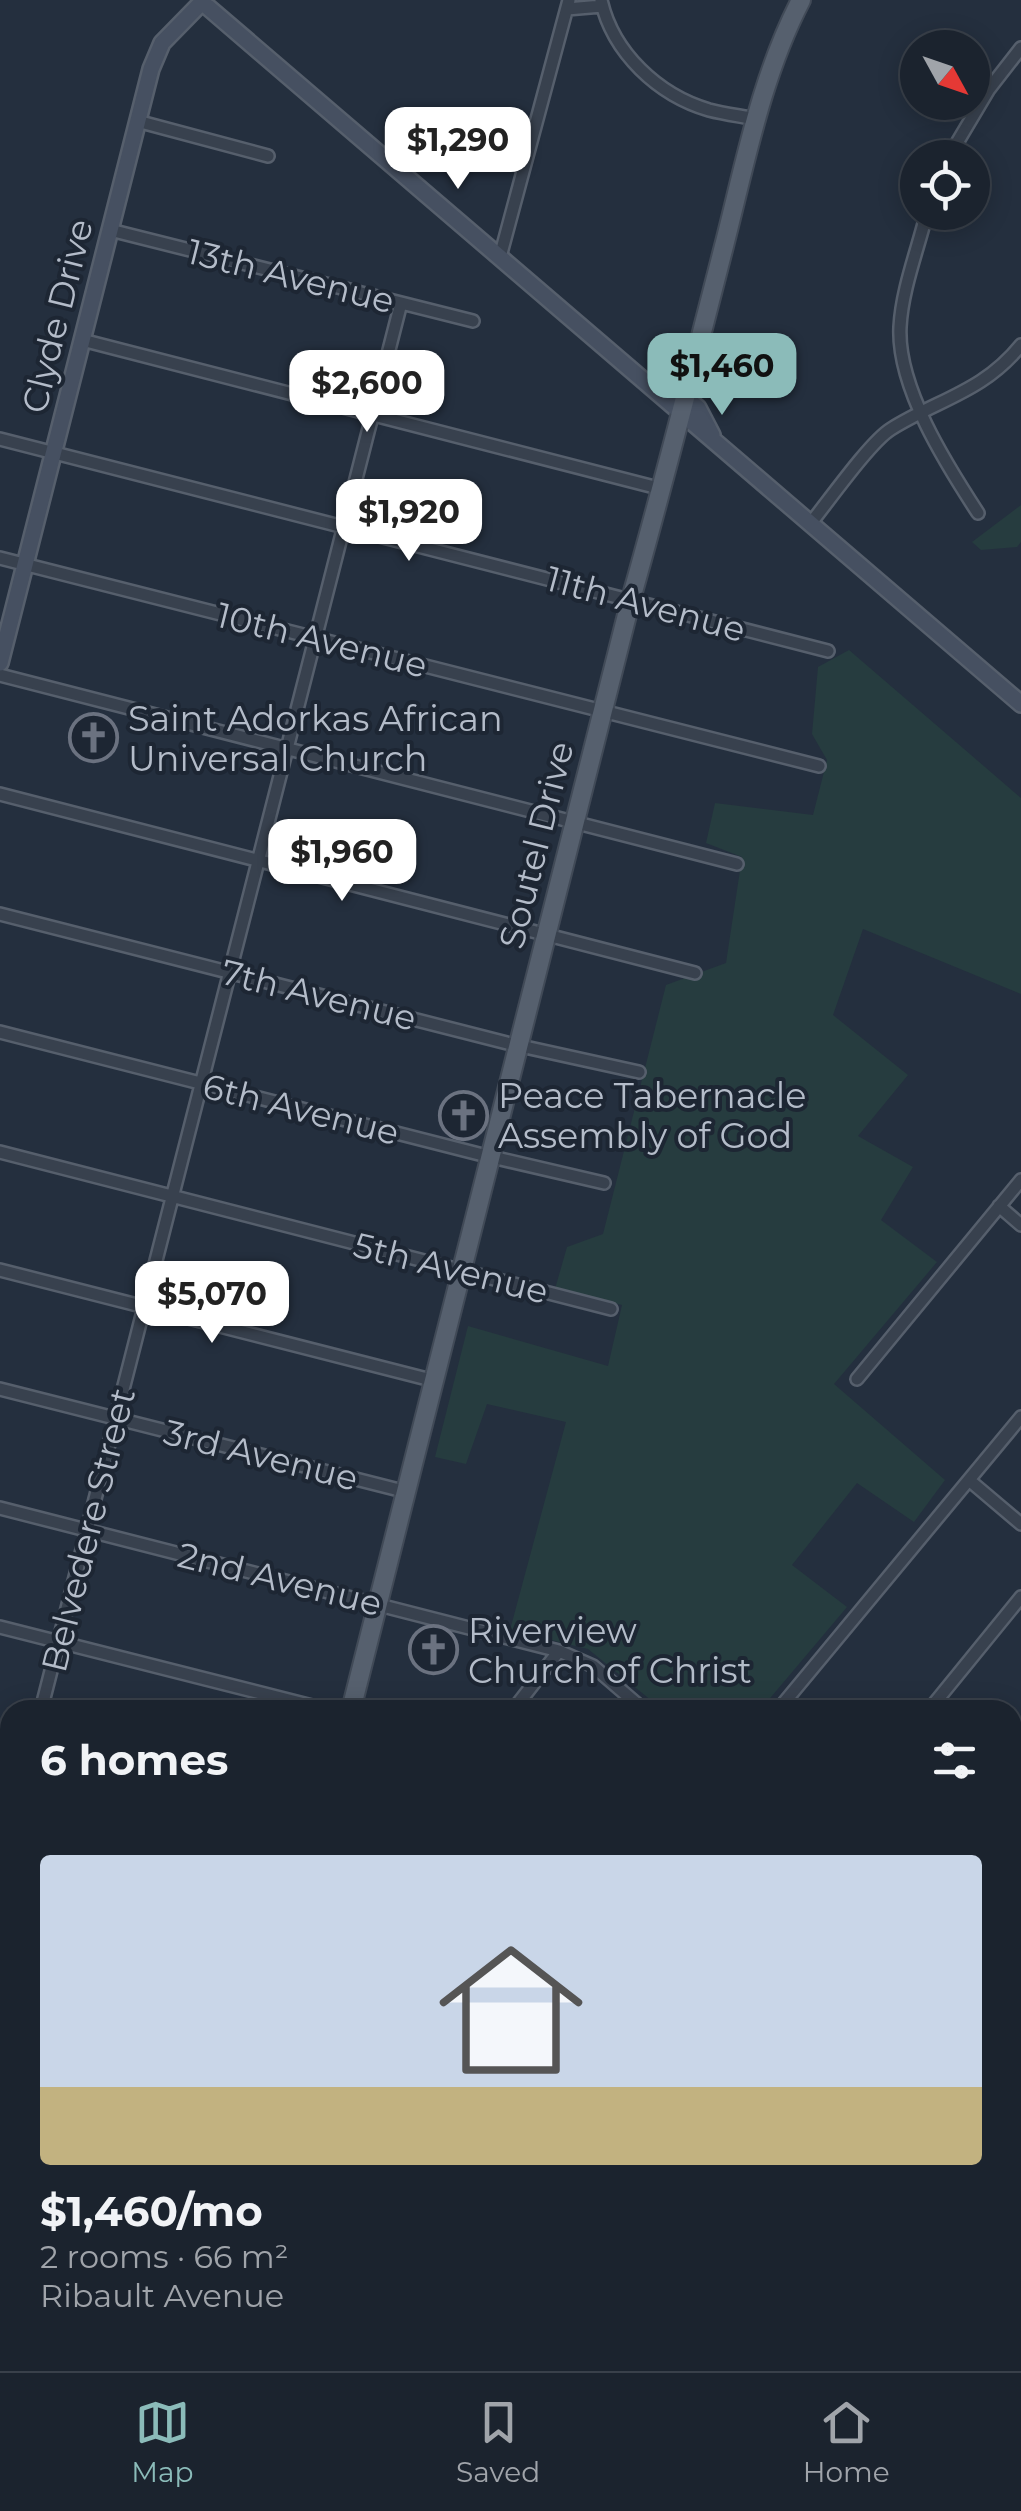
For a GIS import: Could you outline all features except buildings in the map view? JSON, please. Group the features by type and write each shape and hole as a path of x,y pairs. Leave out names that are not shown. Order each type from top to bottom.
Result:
{"main road":[{"name":"Soutel Drive","path":"354,1700 549,934 630,599 684,407 756,119 800,0"}],"street":[{"path":"203,1 500,257 684,407 716,443 1021,704"},
{"name":"Clyde Drive","path":"0,663 156,54 172,31 203,1"},
{"path":"500,257 568,5 602,3 628,56 654,81 686,101 756,119"},
{"path":"958,140 988,89 1021,48"},
{"path":"137,121 268,156"},
{"name":"13th Avenue","path":"110,230 473,321"},
{"path":"923,230 900,329 904,364 922,414 956,481 978,513"},
{"name":"Belvedere Street","path":"44,1700 401,303"},
{"path":"82,340 662,489"},
{"path":"810,524 884,434 970,391 993,375 1021,345"},
{"name":"11th Avenue","path":"0,438 828,651"},
{"name":"10th Avenue","path":"0,558 819,766"},
{"path":"0,675 737,864"},
{"path":"0,794 695,973"},
{"name":"7th Avenue","path":"0,914 639,1072"},
{"name":"6th Avenue","path":"0,1032 604,1183"},
{"name":"5th Avenue","path":"0,1152 612,1309"},
{"path":"857,1380 1021,1180"},
{"path":"999,1206 1021,1224"},
{"path":"0,1270 435,1381"},
{"name":"3rd Avenue","path":"0,1389 406,1492"},
{"path":"786,1700 1021,1416"},
{"path":"969,1480 1021,1524"},
{"name":"2nd Avenue","path":"0,1508 559,1651 592,1666 632,1700"},
{"path":"937,1700 1021,1597"},
{"path":"0,1627 288,1700"},
{"path":"520,1700 559,1651"}],"green space":[{"path":"1021,505 1021,542 1017,547 981,550 972,542"},
{"path":"849,650 1021,798 1021,994 863,929 833,1015 908,1075 858,1136 913,1167 881,1220 937,1262 834,1384 945,1480 914,1522 857,1483 792,1565 847,1607 768,1700 651,1700 588,1649 510,1630 566,1422 487,1404 466,1464 435,1457 468,1326 608,1366 622,1305 555,1289 567,1247 603,1234 666,985 726,963 742,857 706,843 715,803 813,815 827,760 812,734 818,667"}],"place":[{"name":"Saint Adorkas African Universal Church","path":"93,738"},
{"name":"Peace Tabernacle Assembly of God","path":"463,1115"},
{"name":"Riverview Church of Christ","path":"433,1650"}]}
